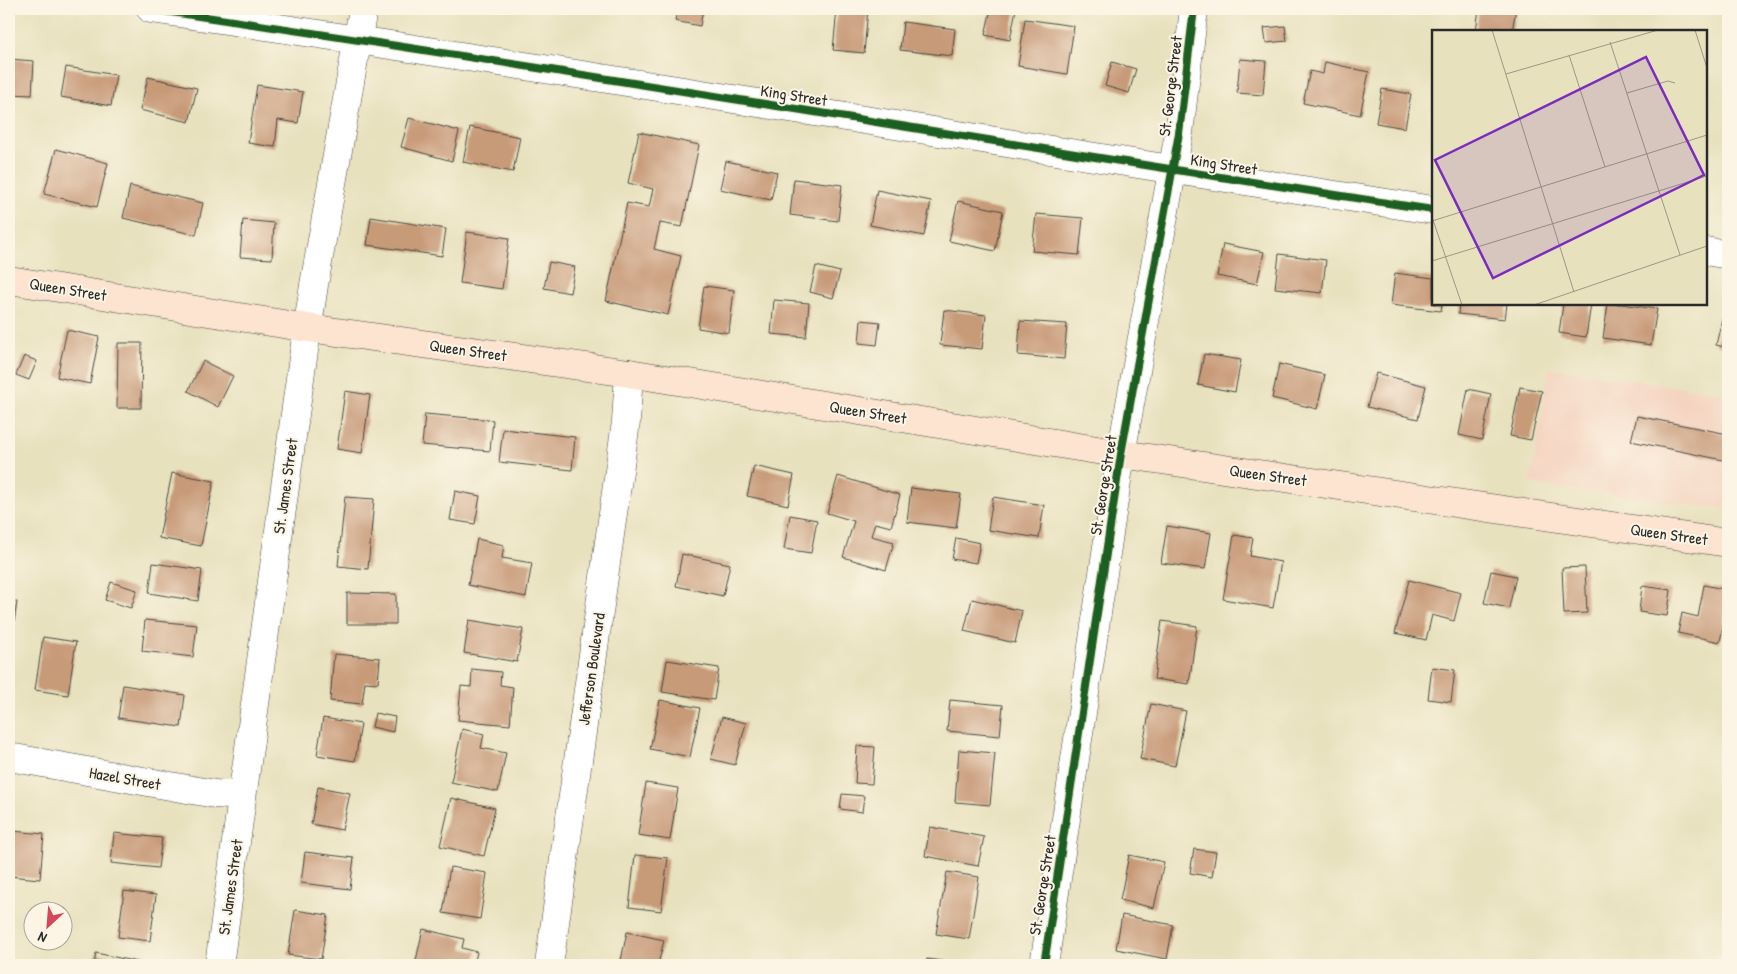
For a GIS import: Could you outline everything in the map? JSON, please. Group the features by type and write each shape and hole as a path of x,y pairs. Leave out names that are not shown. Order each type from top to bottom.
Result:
{"main road":[{"name":"Queen Street","path":"9,280 308,328 629,373 1121,454 1728,543"}],"street":[{"name":"King Street","path":"151,9 358,39 1432,210"},
{"name":"St. James Street","path":"219,965 314,285 363,9"},
{"name":"St. George Street","path":"1044,965 1121,454 1179,134 1194,9"},
{"path":"1707,251 1728,255"},
{"name":"Jefferson Boulevard","path":"549,965 626,422 629,373"},
{"name":"Hazel Street","path":"9,757 215,794 242,796"}],"shaded area":[{"path":"1549,368 1728,394 1728,509 1530,484"}],"building":[{"path":"677,9 703,9 700,26 675,21"},
{"path":"837,9 868,9 864,53 833,50"},
{"path":"991,9 1016,9 1010,40 985,35"},
{"path":"1479,9 1516,9 1512,30 1476,30"},
{"path":"1025,19 1074,26 1067,74 1018,66"},
{"path":"903,22 955,29 952,56 900,50"},
{"path":"1285,26 1287,41 1266,43 1264,28"},
{"path":"9,59 34,61 32,95 9,94"},
{"path":"1240,59 1266,61 1263,95 1237,93"},
{"path":"1112,62 1136,69 1129,93 1105,86"},
{"path":"1325,62 1369,72 1360,115 1303,103 1310,71 1323,74"},
{"path":"66,67 116,75 111,106 61,97"},
{"path":"148,77 197,88 189,122 140,110"},
{"path":"257,85 303,92 298,123 278,120 275,147 248,143"},
{"path":"1382,89 1411,94 1405,128 1376,123"},
{"path":"409,118 459,131 452,161 401,147"},
{"path":"470,127 520,137 513,172 463,162"},
{"path":"639,132 699,145 682,227 660,223 654,249 681,256 668,315 606,301 627,203 649,207 653,189 628,183"},
{"path":"56,149 108,163 97,207 44,194"},
{"path":"726,161 777,172 771,200 720,189"},
{"path":"794,179 842,185 838,221 790,215"},
{"path":"130,186 203,203 196,235 123,218"},
{"path":"877,190 931,201 924,236 870,225"},
{"path":"958,201 1003,211 995,251 949,241"},
{"path":"1036,214 1083,218 1079,255 1032,251"},
{"path":"371,217 446,229 442,256 367,245"},
{"path":"243,220 274,223 272,259 240,257"},
{"path":"467,232 509,238 502,289 460,283"},
{"path":"1223,244 1264,252 1257,284 1217,276"},
{"path":"1279,254 1326,260 1322,293 1275,288"},
{"path":"549,262 575,267 570,293 544,288"},
{"path":"816,266 840,272 833,298 810,292"},
{"path":"1395,273 1432,278 1432,305 1442,305 1441,311 1391,305"},
{"path":"704,286 734,290 729,333 698,328"},
{"path":"774,300 809,303 806,337 771,334"},
{"path":"1459,305 1507,305 1505,319 1458,314"},
{"path":"1563,305 1591,305 1586,337 1559,333"},
{"path":"1608,305 1628,305 1657,309 1651,345 1603,338"},
{"path":"944,310 986,315 982,349 940,345"},
{"path":"1724,310 1728,311 1728,348 1716,345"},
{"path":"861,320 880,322 877,345 859,343"},
{"path":"1020,321 1067,324 1064,359 1018,355"},
{"path":"67,330 99,337 90,384 57,377"},
{"path":"118,343 142,343 141,408 117,408"},
{"path":"1204,354 1241,360 1235,392 1198,385"},
{"path":"24,356 37,361 29,380 16,375"},
{"path":"203,361 233,376 218,407 188,391"},
{"path":"1279,364 1325,375 1317,409 1272,398"},
{"path":"1376,373 1426,386 1418,419 1367,407"},
{"path":"1520,387 1542,391 1531,440 1510,436"},
{"path":"1468,389 1491,394 1482,440 1459,435"},
{"path":"345,391 370,395 362,453 337,449"},
{"path":"425,414 493,420 490,451 422,445"},
{"path":"1637,416 1728,434 1728,461 1631,441"},
{"path":"503,429 575,437 572,470 499,462"},
{"path":"754,466 794,475 788,505 747,496"},
{"path":"172,473 214,481 201,546 159,538"},
{"path":"838,476 900,495 891,527 875,523 871,536 894,542 886,570 843,557 854,521 827,513"},
{"path":"911,488 961,494 956,528 907,522"},
{"path":"455,491 480,496 475,524 450,520"},
{"path":"345,497 374,499 368,569 338,566"},
{"path":"993,497 1044,505 1039,538 988,530"},
{"path":"790,515 817,520 811,553 784,549"},
{"path":"1167,526 1211,533 1205,569 1161,563"},
{"path":"1234,535 1253,538 1250,556 1281,562 1273,608 1223,599"},
{"path":"956,538 980,543 976,563 952,559"},
{"path":"477,539 504,545 502,558 532,563 526,597 468,585"},
{"path":"682,554 730,564 723,596 676,586"},
{"path":"153,563 202,570 198,601 149,593"},
{"path":"1585,567 1587,613 1564,614 1562,568"},
{"path":"1491,571 1516,576 1509,608 1484,603"},
{"path":"1409,580 1461,593 1454,621 1432,615 1426,640 1395,633"},
{"path":"111,582 137,590 131,608 105,600"},
{"path":"1704,585 1728,590 1720,642 1678,633 1682,613 1698,617"},
{"path":"1642,586 1671,590 1667,616 1639,612"},
{"path":"347,593 396,594 396,624 347,624"},
{"path":"972,599 1022,611 1015,643 964,631"},
{"path":"9,600 17,602 10,647 9,647"},
{"path":"145,620 197,625 193,657 142,651"},
{"path":"469,620 523,629 517,662 464,653"},
{"path":"1162,621 1197,626 1189,684 1154,679"},
{"path":"43,637 76,642 68,695 35,690"},
{"path":"334,654 380,658 378,683 365,682 362,704 330,701"},
{"path":"667,660 719,668 714,700 662,692"},
{"path":"1432,667 1455,670 1451,702 1428,699"},
{"path":"472,669 501,672 500,685 513,687 510,725 458,720 461,686 471,687"},
{"path":"123,685 185,695 181,727 118,718"},
{"path":"660,700 700,708 690,757 650,749"},
{"path":"950,700 1003,705 1000,736 947,731"},
{"path":"1151,704 1186,711 1175,766 1140,759"},
{"path":"375,713 395,717 393,732 372,727"},
{"path":"722,717 746,723 735,765 711,759"},
{"path":"323,718 361,724 355,761 317,755"},
{"path":"462,729 484,734 481,748 506,753 498,792 451,782"},
{"path":"857,746 875,747 872,784 855,783"},
{"path":"959,750 995,753 990,805 955,802"},
{"path":"646,783 678,788 670,840 638,835"},
{"path":"318,787 350,793 342,830 311,824"},
{"path":"842,794 864,796 862,812 840,809"},
{"path":"451,798 495,808 484,856 440,846"},
{"path":"930,827 984,837 978,866 925,856"},
{"path":"13,831 44,834 40,879 9,876"},
{"path":"114,833 162,838 158,868 111,863"},
{"path":"1194,849 1216,852 1212,877 1190,873"},
{"path":"305,852 354,858 350,889 301,883"},
{"path":"635,855 668,858 661,911 629,907"},
{"path":"1129,855 1164,862 1154,908 1120,900"},
{"path":"450,867 487,873 480,919 443,913"},
{"path":"947,872 979,877 969,939 936,934"},
{"path":"124,891 156,895 150,941 118,937"},
{"path":"295,910 328,915 321,959 288,955"},
{"path":"1122,915 1173,925 1167,959 1116,949"},
{"path":"423,929 464,939 462,948 477,952 474,965 415,965"},
{"path":"627,932 664,940 658,965 620,965"},
{"path":"96,953 147,964 94,965"},
{"path":"927,959 963,964 963,965 926,965"}],"cycle path":[{"path":"151,9 472,57 1432,210"},
{"path":"1044,965 1121,454 1179,133 1194,9"}]}
